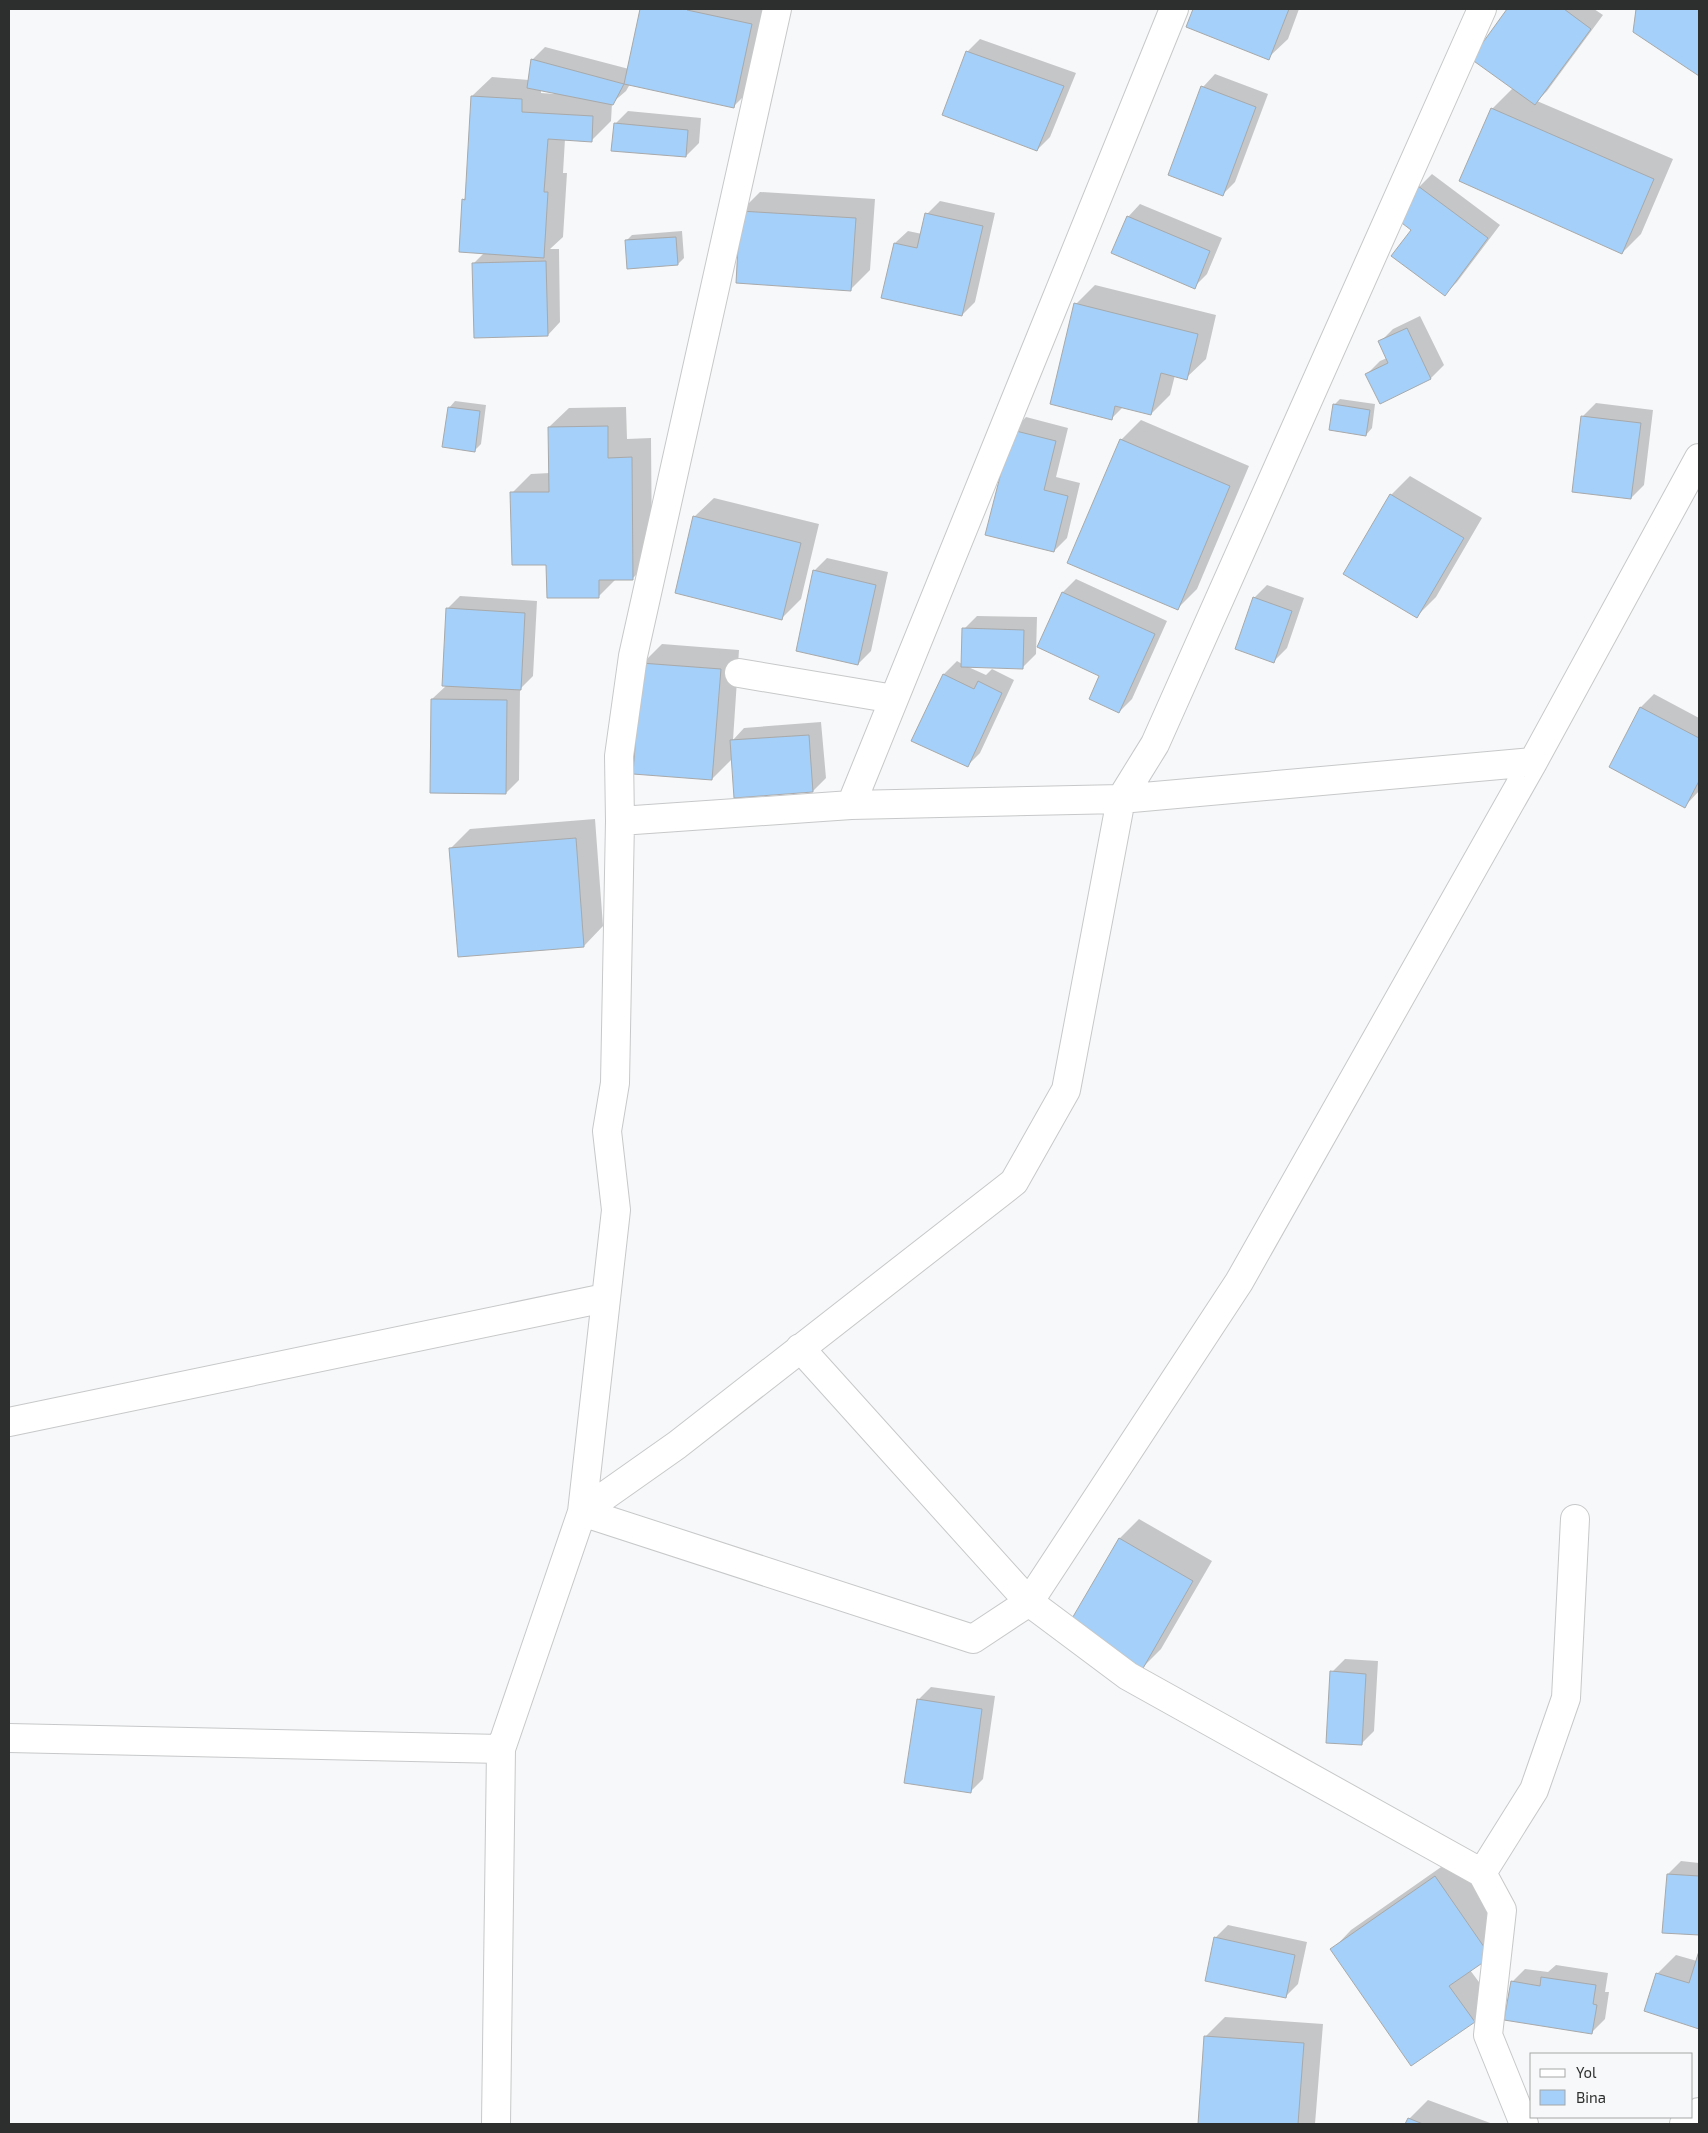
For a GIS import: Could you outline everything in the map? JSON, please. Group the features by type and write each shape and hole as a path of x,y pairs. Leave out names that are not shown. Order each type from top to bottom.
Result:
{"street":[{"path":"496,2124 501,1749 582,1512 616,1210 607,1130 615,1083 620,822 619,756 633,656 777,9"},
{"path":"851,805 1174,9"},
{"path":"582,1512 677,1445 1014,1182 1066,1090 1121,799 1155,744 1482,9"},
{"path":"582,1512 973,1639 1029,1602 1239,1282 1533,762 1699,458"},
{"path":"739,673 894,698"},
{"path":"620,822 851,805 1121,799 1533,762"},
{"path":"9,1422 605,1298"},
{"path":"800,1348 1029,1602 1128,1676 1482,1873 1502,1910 1488,2035 1524,2124"},
{"path":"1482,1873 1534,1790 1566,1698 1575,1519"},
{"path":"9,1738 501,1749"}],"building":[{"path":"640,9 687,9 752,24 734,108 624,84"},
{"path":"1193,9 1289,9 1269,60 1186,27"},
{"path":"1507,9 1564,9 1591,29 1535,105 1471,59"},
{"path":"1636,9 1699,9 1699,76 1633,32"},
{"path":"966,51 1064,86 1037,151 942,115"},
{"path":"531,59 624,84 613,105 527,88"},
{"path":"1201,86 1256,107 1223,196 1168,175"},
{"path":"471,96 522,99 522,112 593,116 592,142 548,139 544,192 548,192 544,258 459,252 462,199 465,200"},
{"path":"1491,108 1654,179 1622,254 1459,181"},
{"path":"614,123 688,130 686,157 611,151"},
{"path":"1418,186 1488,238 1445,296 1391,256 1411,230 1394,217"},
{"path":"740,211 856,218 851,291 736,283"},
{"path":"925,213 983,226 962,316 881,298 894,243 917,248"},
{"path":"1127,216 1210,251 1195,289 1111,253"},
{"path":"676,237 678,265 627,269 625,240"},
{"path":"546,261 548,336 474,338 472,263"},
{"path":"1074,303 1198,334 1187,380 1161,373 1151,415 1115,406 1112,420 1050,404"},
{"path":"1407,328 1431,379 1380,404 1365,374 1388,363 1378,341"},
{"path":"1333,404 1370,410 1366,436 1329,430"},
{"path":"448,407 480,411 475,452 442,447"},
{"path":"1581,416 1641,423 1631,499 1572,492"},
{"path":"608,426 608,458 632,457 633,580 599,580 599,598 547,598 546,565 512,565 510,492 549,492 548,427"},
{"path":"1012,430 1056,441 1044,490 1068,496 1054,552 985,535"},
{"path":"1120,439 1230,486 1178,610 1067,563"},
{"path":"1390,494 1464,538 1417,618 1343,574"},
{"path":"693,516 801,543 782,620 675,593"},
{"path":"813,570 876,585 858,665 796,651"},
{"path":"1062,592 1155,634 1119,713 1089,699 1099,676 1037,647"},
{"path":"1253,597 1292,611 1274,663 1235,649"},
{"path":"446,608 525,613 521,690 442,686"},
{"path":"962,628 1024,630 1023,669 961,667"},
{"path":"641,663 721,669 712,780 633,774"},
{"path":"943,674 974,689 978,681 1002,693 968,767 911,741"},
{"path":"431,699 507,700 506,794 430,793"},
{"path":"1640,707 1699,738 1699,781 1685,808 1609,767"},
{"path":"809,735 813,792 734,798 730,740"},
{"path":"576,838 584,947 458,957 449,848"},
{"path":"1119,1538 1193,1581 1142,1670 1067,1627"},
{"path":"1330,1671 1366,1674 1362,1745 1326,1743"},
{"path":"917,1699 982,1709 971,1793 904,1783"},
{"path":"1667,1874 1699,1876 1699,1935 1662,1933"},
{"path":"1435,1876 1491,1957 1449,1986 1475,2022 1411,2066 1330,1949"},
{"path":"1214,1937 1295,1955 1286,1998 1205,1981"},
{"path":"1699,1951 1699,2029 1644,2011 1656,1973 1689,1983"},
{"path":"1541,1977 1596,1985 1593,2004 1597,2005 1592,2034 1504,2020 1511,1981 1540,1986"},
{"path":"1204,2036 1304,2043 1298,2124 1198,2124"},
{"path":"1408,2118 1423,2124 1405,2124"}]}
